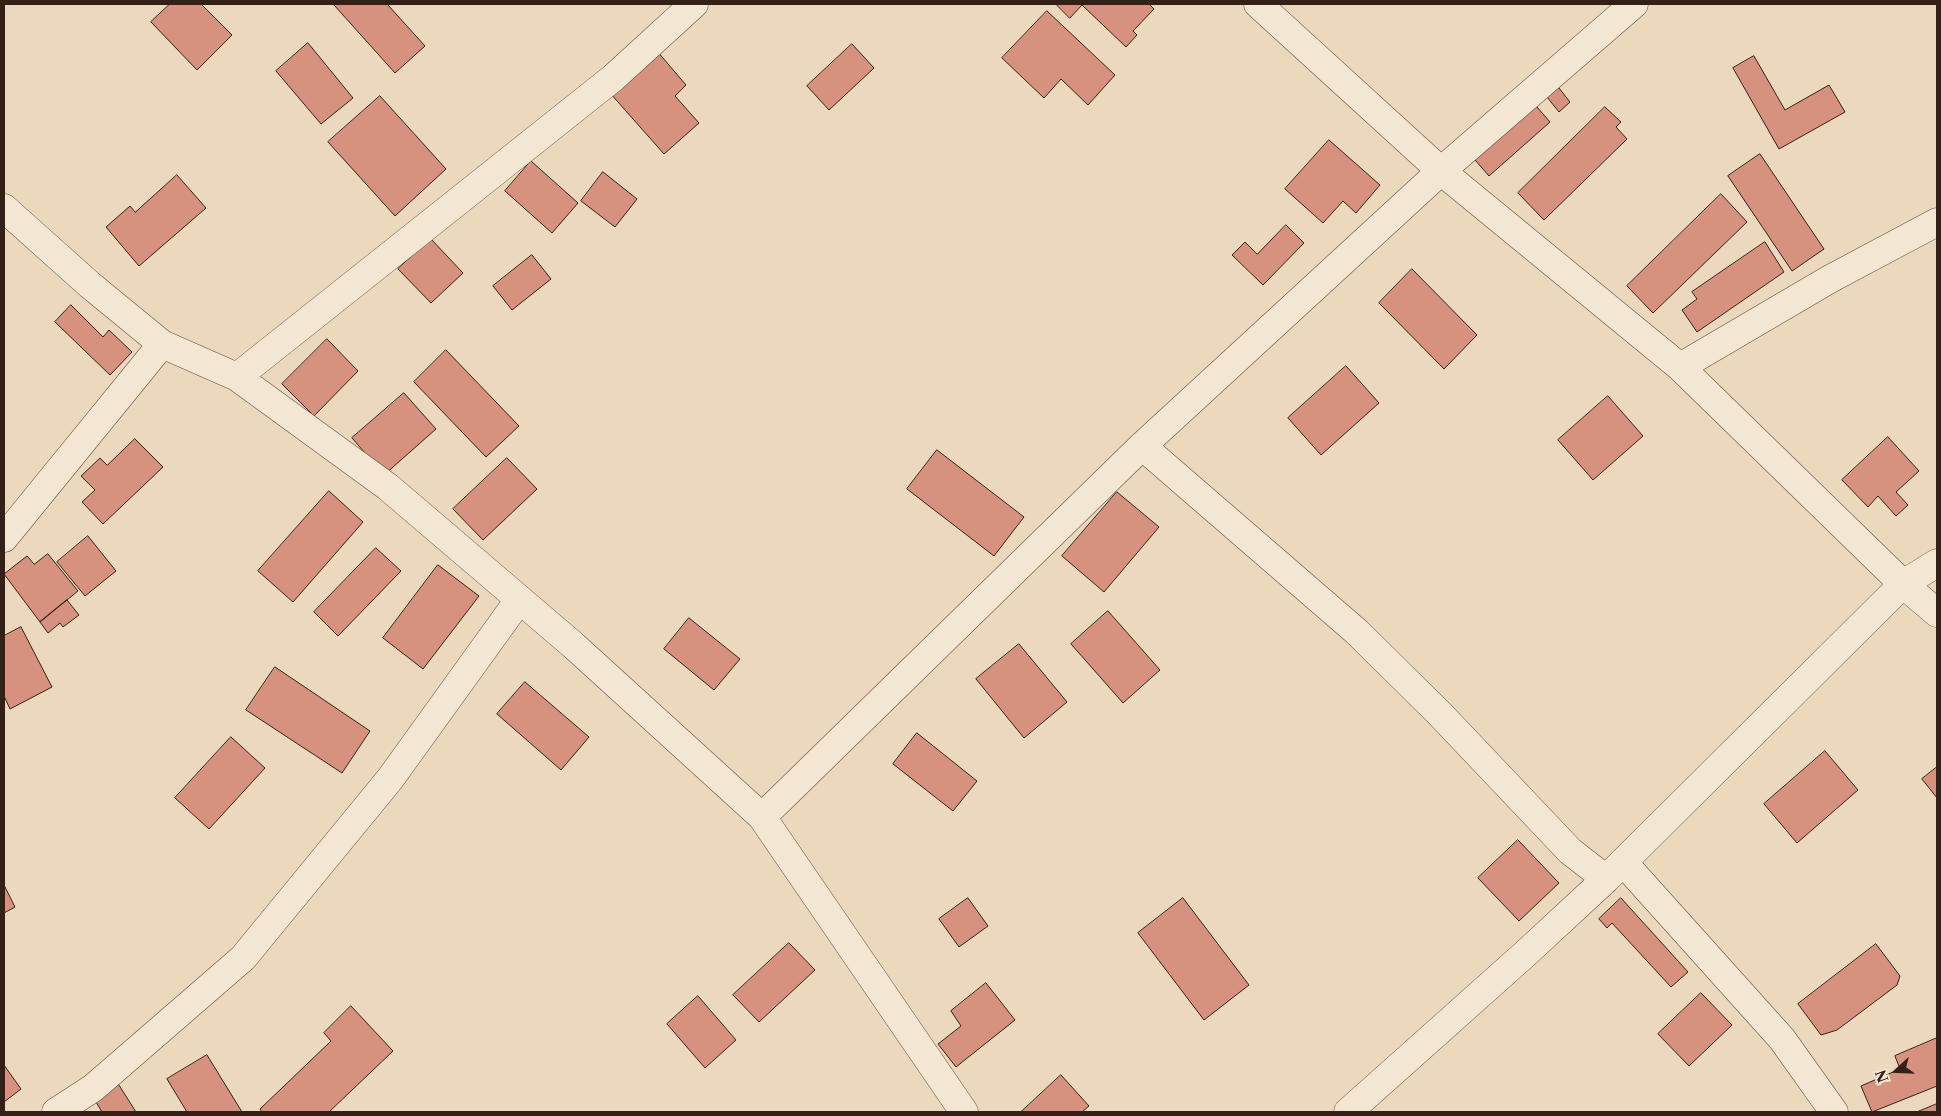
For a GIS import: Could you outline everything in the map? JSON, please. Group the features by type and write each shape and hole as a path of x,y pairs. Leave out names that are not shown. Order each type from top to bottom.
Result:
{"street":[{"path":"237,377 613,78 694,4"},
{"path":"1258,4 1441,172 1680,367 1903,584 1937,613"},
{"path":"762,817 1142,446 1441,172 1634,4"},
{"path":"4,208 90,285 162,344 237,377 388,487 574,645 762,817 964,1112"},
{"path":"1680,367 1830,279 1937,222"},
{"path":"4,538 162,344"},
{"path":"1142,446 1357,632 1440,714 1570,851 1615,870 1782,1039 1834,1112"},
{"path":"1348,1112 1525,954 1615,870 1903,584 1937,562"},
{"path":"56,1112 93,1088 243,958 390,779 520,600"}],"building":[{"path":"170,4 201,4 232,35 197,70 151,22"},
{"path":"335,4 387,4 425,46 395,73"},
{"path":"1056,4 1149,4 1154,9 1133,31 1137,35 1126,47 1082,5 1070,18"},
{"path":"1047,11 1115,75 1088,105 1061,79 1044,98 1002,58"},
{"path":"308,43 353,98 321,124 276,71"},
{"path":"852,44 874,68 829,110 807,86"},
{"path":"657,51 686,85 675,96 699,123 664,154 610,93"},
{"path":"1754,56 1785,110 1829,85 1845,112 1779,149 1733,68"},
{"path":"1555,83 1570,102 1559,112 1543,92"},
{"path":"380,96 446,169 395,216 328,142"},
{"path":"1530,99 1550,122 1489,176 1469,153"},
{"path":"1605,107 1621,122 1616,127 1627,139 1544,220 1518,193"},
{"path":"1329,140 1380,185 1356,213 1343,201 1323,223 1285,189"},
{"path":"1760,154 1824,249 1792,271 1728,176"},
{"path":"531,161 578,203 552,233 505,191"},
{"path":"603,172 637,199 615,227 581,201"},
{"path":"177,175 206,208 139,266 106,227 130,206 135,212"},
{"path":"1721,194 1747,222 1653,313 1627,286"},
{"path":"1286,225 1304,243 1263,285 1232,255 1245,242 1257,254"},
{"path":"431,239 463,273 431,303 398,269"},
{"path":"1765,242 1784,272 1697,332 1682,310 1697,299 1692,292"},
{"path":"532,255 551,279 512,310 493,286"},
{"path":"1412,269 1477,335 1444,369 1379,303"},
{"path":"71,305 103,337 109,330 132,352 110,375 55,322"},
{"path":"327,339 358,371 314,416 282,384"},
{"path":"446,350 519,426 486,457 414,382"},
{"path":"1346,366 1379,403 1321,455 1288,418"},
{"path":"404,393 436,429 384,475 352,438"},
{"path":"1608,396 1643,436 1593,480 1558,440"},
{"path":"1888,437 1919,471 1896,492 1908,505 1896,516 1878,496 1868,507 1842,480"},
{"path":"135,439 163,467 103,524 82,502 95,490 81,476 100,458 107,465"},
{"path":"937,450 1024,517 994,556 907,489"},
{"path":"507,458 537,489 483,540 453,509"},
{"path":"329,491 363,522 293,602 258,571"},
{"path":"1117,492 1159,527 1104,592 1062,556"},
{"path":"88,536 116,571 85,596 57,562"},
{"path":"376,548 401,571 338,636 314,612"},
{"path":"48,554 78,591 40,622 4,574 27,556 34,564"},
{"path":"438,565 479,596 423,669 383,638"},
{"path":"67,600 79,615 63,627 60,623 48,633 40,622"},
{"path":"1108,611 1160,670 1123,703 1071,644"},
{"path":"689,618 740,659 714,690 664,649"},
{"path":"21,627 52,687 10,709 4,696 4,636"},
{"path":"1019,644 1067,702 1024,738 976,679"},
{"path":"275,667 370,731 342,773 246,710"},
{"path":"525,682 589,737 561,770 497,714"},
{"path":"917,733 977,781 953,811 893,764"},
{"path":"231,737 265,768 209,829 175,798"},
{"path":"1825,751 1858,790 1797,843 1764,804"},
{"path":"1937,767 1937,798 1922,779"},
{"path":"1518,840 1559,883 1519,921 1478,878"},
{"path":"4,885 15,907 4,913"},
{"path":"968,898 988,926 959,947 939,919"},
{"path":"1183,898 1249,985 1204,1020 1138,933"},
{"path":"1621,898 1688,972 1671,987 1612,923 1607,928 1599,919"},
{"path":"789,943 815,970 759,1022 733,995"},
{"path":"1876,944 1900,976 1897,985 1837,1030 1821,1035 1798,1004"},
{"path":"986,983 1015,1020 956,1067 938,1044 961,1026 951,1011"},
{"path":"1701,993 1732,1025 1689,1066 1658,1034"},
{"path":"698,996 736,1040 705,1068 667,1024"},
{"path":"351,1006 393,1051 329,1112 262,1112 260,1109 331,1041 324,1033"},
{"path":"1937,1038 1937,1086 1872,1112 1861,1086 1900,1069 1895,1056"},
{"path":"207,1055 242,1112 187,1112 167,1079"},
{"path":"4,1065 21,1089 4,1102"},
{"path":"1061,1075 1089,1106 1082,1112 1021,1112"},
{"path":"117,1082 136,1112 102,1112 93,1097"},
{"path":"1937,1104 1937,1112 1917,1112"}]}
